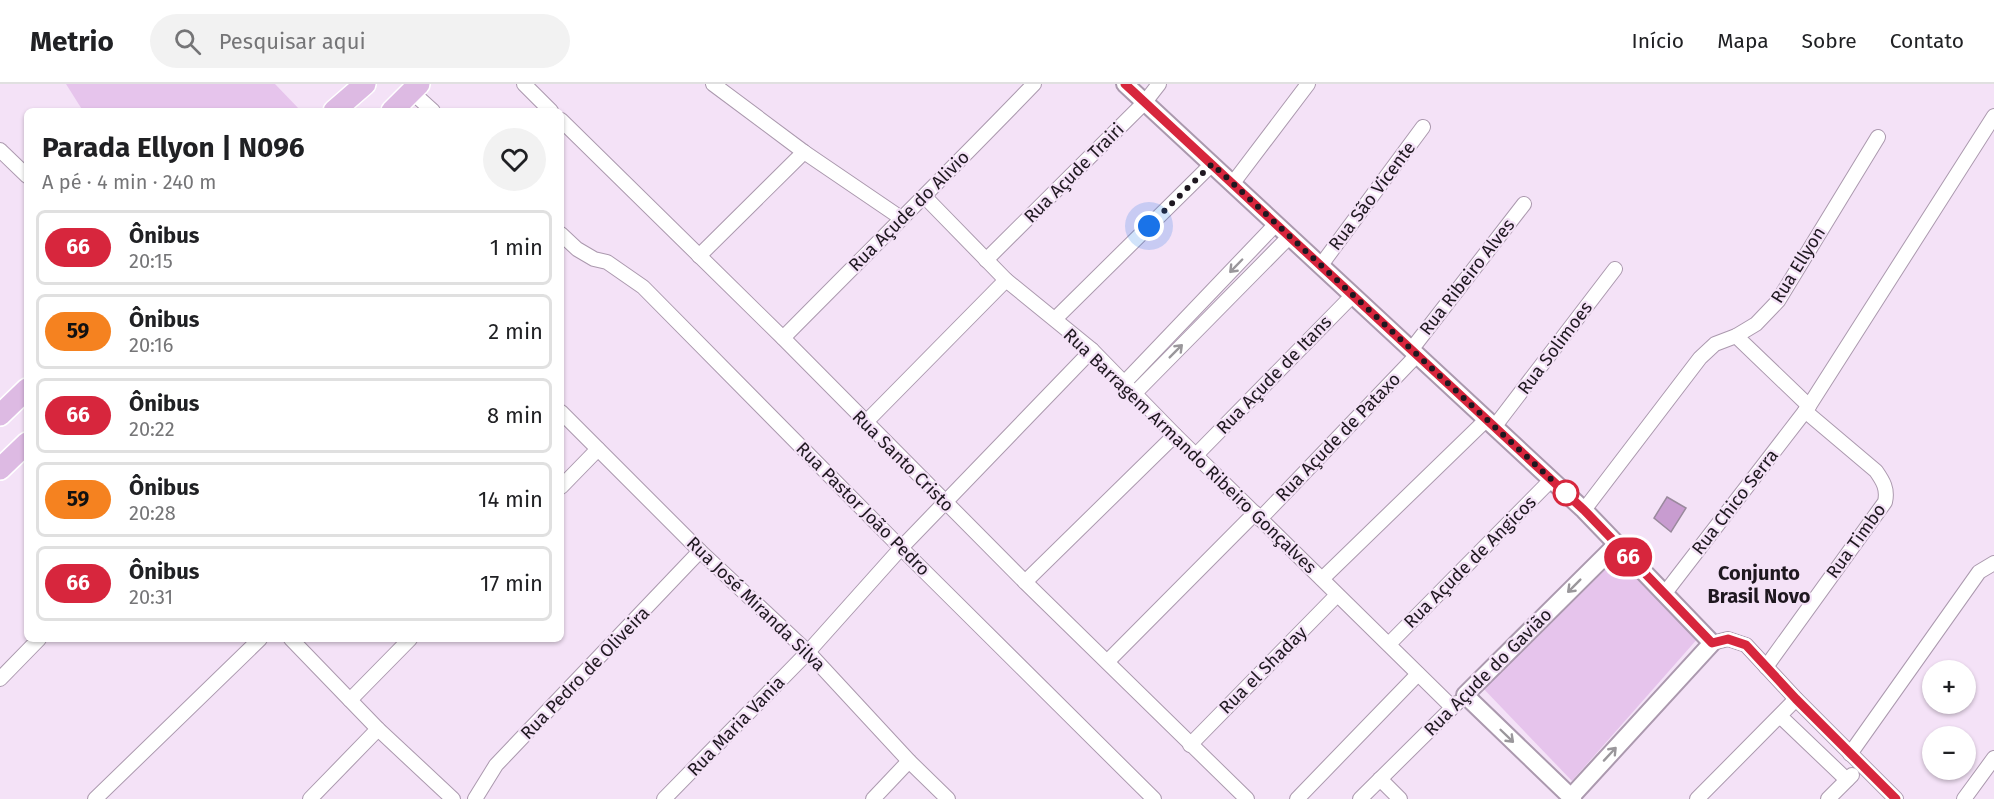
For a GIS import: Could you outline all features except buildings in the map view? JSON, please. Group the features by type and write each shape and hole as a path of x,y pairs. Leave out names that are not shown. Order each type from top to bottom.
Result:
{"main road":[{"path":"337,108 365,84"},
{"path":"395,108 416,88"},
{"path":"0,415 24,392"},
{"path":"0,469 24,446"}],"street":[{"path":"524,84 549,108"},
{"path":"713,84 804,152 901,218"},
{"name":"Rua Açude do Alivio","path":"783,338 901,218 925,197 1034,84"},
{"path":"1125,84 1584,510 1712,643"},
{"name":"Rua Açude Trairi","path":"986,260 1145,102 1159,84"},
{"path":"1233,183 1308,84"},
{"path":"416,88 431,108"},
{"name":"Rua Chico Serra","path":"1665,593 1807,409 1994,116"},
{"name":"Rua Santo Cristo","path":"564,123 783,338 945,503 1247,799"},
{"name":"Rua São Vicente","path":"1321,265 1423,127"},
{"name":"Rua Ellyon","path":"1584,510 1700,358 1715,344 1736,336 1756,324 1778,301 1878,137"},
{"path":"0,150 24,173"},
{"path":"699,256 804,152"},
{"path":"1055,319 1212,164"},
{"name":"Rua Barragem Armando Ribeiro Gonçalves","path":"925,197 1006,279 1092,350 1337,596 1452,707"},
{"name":"Rua Ribeiro Alves","path":"1414,353 1524,204"},
{"path":"1125,382 1276,224"},
{"path":"1135,393 1290,236"},
{"name":"Rua Pastor João Pedro","path":"564,237 577,249 594,259 607,262 643,287 1154,799"},
{"name":"Rua Solimoes","path":"1322,579 1491,422 1615,270"},
{"path":"865,423 1006,279"},
{"name":"Rua Açude de Itans","path":"1196,455 1352,296"},
{"path":"1736,336 1807,409"},
{"name":"Rua Maria Vania","path":"664,799 808,652 901,548 1092,350"},
{"name":"Rua Açude de Pataxo","path":"1108,661 1257,516 1414,353"},
{"name":"Rua Timbo","path":"1766,667 1886,502 1887,494 1876,471 1807,409"},
{"name":"Rua José Miranda Silva","path":"564,415 700,551 808,652 909,761 948,799"},
{"path":"1025,582 1175,435"},
{"path":"564,483 598,449"},
{"name":"Rua Açude de Angicos","path":"1389,644 1551,480"},
{"name":"Rua Açude do Gavião","path":"1360,799 1616,545"},
{"name":"Rua Pedro de Oliveira","path":"475,799 496,765 700,551"},
{"path":"1850,754 1979,572 1994,563"},
{"name":"Rua el Shaday","path":"1190,745 1337,596"},
{"path":"1465,695 1572,798 1712,643 1728,639 1742,643 1896,799"},
{"path":"0,679 36,642"},
{"path":"95,799 257,642"},
{"path":"294,642 378,729 453,799"},
{"path":"350,700 407,642"},
{"path":"1297,799 1418,674"},
{"path":"1697,799 1796,699"},
{"path":"1780,716 1847,780"},
{"path":"310,799 378,729"},
{"path":"1964,799 1994,758"},
{"path":"873,799 909,761"},
{"path":"1828,799 1862,765"},
{"path":"1380,779 1400,799"}],"shaded area":[{"path":"66,84 275,84 298,108 81,108"},
{"path":"1613,551 1699,637 1572,781 1480,685"}],"bus line":[{"name":"66","path":"1125,84 1584,510 1712,643 1728,639 1746,645 1796,699 1896,799"}],"district":[{"name":"Conjunto Brasil Novo","path":"1759,584"}],"route":[{"path":"1149,226 1212,164 1568,495 1566,493"}]}
